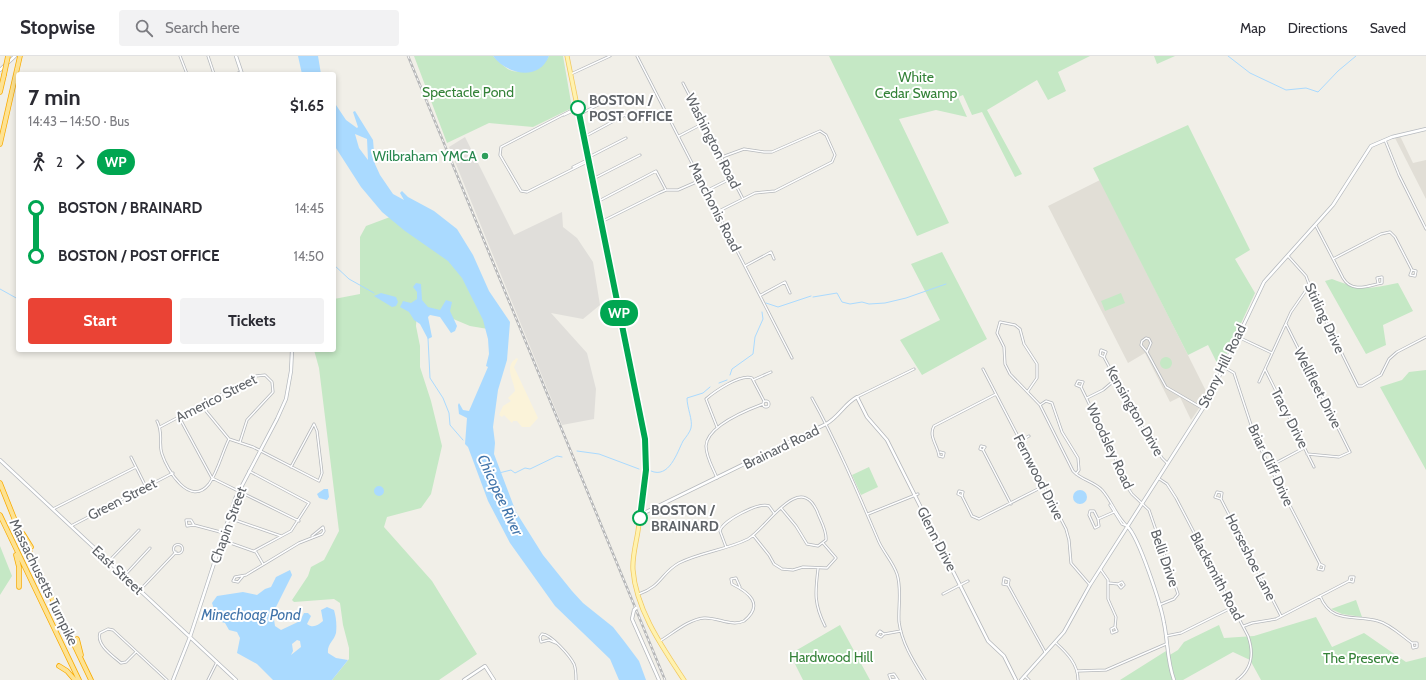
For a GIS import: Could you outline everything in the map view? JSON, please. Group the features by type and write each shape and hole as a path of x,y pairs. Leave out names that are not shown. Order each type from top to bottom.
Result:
{"highway":[{"path":"0,92 8,56"},
{"path":"0,144 19,58"},
{"name":"Massachusetts Turnpike","path":"0,484 8,504 91,679"},
{"path":"8,504 31,547"},
{"name":"Massachusetts Turnpike","path":"0,515 79,680"},
{"path":"11,540 19,567 19,587"},
{"path":"77,639 91,679"},
{"path":"59,666 68,671 75,680"}],"main road":[{"path":"0,70 15,56"},
{"path":"236,56 241,72"},
{"path":"568,56 645,439 646,470 633,563 634,576 642,604 660,641 684,680"},
{"name":"Stony Hill Road","path":"1021,680 1056,643 1064,632 1090,585 1202,408 1224,367 1261,286 1340,195 1367,150 1374,144 1384,139 1426,129"},
{"name":"Chapin Street","path":"173,680 190,637 239,490 286,399 292,371 292,352"},
{"name":"Brainard Road","path":"640,515 826,424 835,418 846,405 857,397"},
{"name":"Glenn Drive","path":"857,397 867,417 887,440 917,495 988,641 1004,656 1016,680"},
{"name":"East Street","path":"0,460 236,680"},
{"path":"1128,526 1137,540 1159,605 1174,680"},
{"path":"642,604 635,609 632,615 633,620 659,680"},
{"path":"465,680 485,666 494,680"}],"street":[{"path":"180,56 186,72"},
{"path":"208,56 213,72"},
{"path":"571,74 610,56"},
{"name":"Manchonis Road","path":"637,56 792,358"},
{"name":"Washington Road","path":"683,83 743,199"},
{"path":"580,115 616,96"},
{"path":"578,108 504,145 500,152 518,188 522,192 529,191 568,170 585,163 589,159 626,138"},
{"path":"584,137 625,115 630,120"},
{"path":"678,136 704,123"},
{"path":"717,212 757,193 775,191 830,162 835,157 834,150 826,134 818,132 775,151 764,152 744,148 722,158"},
{"path":"1384,139 1401,179 1426,229"},
{"path":"593,179 640,156"},
{"path":"597,202 656,171 666,190"},
{"path":"706,191 732,178"},
{"path":"601,222 666,190 678,190 701,180"},
{"path":"1315,225 1344,280 1350,286 1370,287 1378,283"},
{"path":"1333,259 1381,234 1390,232 1396,237 1412,270"},
{"path":"745,266 771,252 774,259"},
{"name":"Stirling Drive","path":"1287,255 1303,271 1358,386 1362,386 1381,375 1389,359 1397,352 1426,337"},
{"path":"760,295 785,282 790,293"},
{"path":"1259,382 1295,305 1309,286"},
{"path":"1028,391 1037,378 1037,364 1024,344 1020,329 1015,325 1000,322 997,333 1004,347 1007,370 1013,379 1028,391 1040,404 1076,474 1098,487 1128,526"},
{"name":"Wellfleet Drive","path":"1286,324 1350,452 1339,457 1307,454"},
{"path":"1238,337 1272,353"},
{"path":"1147,352 1151,343 1149,339 1146,338 1141,343 1166,386 1202,408"},
{"name":"Kensington Drive","path":"1104,357 1135,415 1162,458 1167,463"},
{"name":"Briar Cliff Drive","path":"1224,367 1234,373 1254,435 1320,564"},
{"name":"Brainard Road","path":"857,397 914,369"},
{"name":"Fernwood Drive","path":"983,369 1067,532 1071,563 1090,585"},
{"name":"Tracy Drive","path":"1265,369 1314,468"},
{"path":"753,380 771,372"},
{"name":"Americo Street","path":"160,427 256,376 265,375 269,378 272,384 273,392 247,420 240,442"},
{"path":"717,427 706,403 707,398 741,377 749,377 753,380 764,401 768,401 769,404 766,406 763,404 717,427 710,434 706,445 708,455 717,478"},
{"path":"1087,398 1103,390 1116,379"},
{"name":"Woodsley Road","path":"1081,387 1112,450 1126,485 1142,503"},
{"path":"940,452 932,435 934,426 996,394"},
{"path":"812,398 826,424 876,534 898,578 901,631 906,648 925,680"},
{"path":"1040,404 1046,401 1052,403 1062,432 1078,458 1080,467 1076,474"},
{"path":"201,405 230,439 260,451 319,482 322,473 317,431 314,424 291,467"},
{"path":"179,417 212,478 239,490 299,521"},
{"path":"157,421 160,427 161,452 183,488 192,491 204,488 212,478 230,439"},
{"path":"1020,441 1029,436"},
{"path":"1270,466 1304,448"},
{"path":"983,450 1011,504"},
{"path":"131,458 146,487"},
{"path":"53,509 136,467"},
{"path":"249,471 309,503 299,521 291,531 254,551"},
{"name":"Green Street","path":"71,526 173,473"},
{"name":"Blacksmith Road","path":"1158,478 1167,484 1173,492 1244,626 1251,644 1252,656 1246,671 1237,680"},
{"path":"962,496 972,516 977,519 984,518 1044,486"},
{"path":"868,514 917,495"},
{"path":"639,594 654,587 667,572 677,564 699,554 726,548 753,535 774,513 797,498 803,497 814,505 826,533 823,543"},
{"name":"Horseshoe Lane","path":"1221,499 1281,616"},
{"path":"1109,502 1122,524 1128,526"},
{"name":"Belli Drive","path":"1142,503 1149,510 1178,594 1174,599 1159,605"},
{"path":"726,548 720,532 724,524 744,512 762,505 769,506 774,513"},
{"path":"781,508 796,526 805,542 814,546 823,543"},
{"path":"1090,511 1094,511 1098,519 1099,526 1095,528 1088,514 1090,511"},
{"path":"1098,519 1114,512"},
{"path":"229,518 281,536"},
{"path":"194,525 191,520 186,520 187,526 194,525 224,533"},
{"path":"243,576 236,577 234,581 238,582 243,576 312,536 323,528 324,531 322,534 312,536"},
{"path":"109,561 139,530"},
{"path":"753,535 774,564 780,569 789,571 803,567 818,569 831,566 836,558 823,543"},
{"path":"222,540 254,551 263,564"},
{"path":"140,590 176,552 180,553 182,551 181,546 175,546 176,552"},
{"path":"125,575 150,548"},
{"path":"818,569 816,607 825,626"},
{"path":"1100,569 1107,576 1109,583 1108,599 1116,617 1115,627"},
{"path":"660,641 700,619 713,619 736,624 744,621 750,616 753,604 750,594 740,587 732,584 730,578 736,578 740,587"},
{"path":"943,594 968,581"},
{"path":"1244,626 1252,623 1273,620 1349,581"},
{"path":"1109,583 1118,584"},
{"path":"1008,585 1027,623 1046,654"},
{"path":"1320,596 1325,606 1335,614 1345,617 1380,621 1412,643"},
{"path":"1166,636 1181,633 1233,607"},
{"path":"136,652 126,662 121,663 104,647 99,638 100,633 108,629 113,630 167,680"},
{"path":"884,634 901,631"},
{"path":"556,643 549,640 541,642 540,637 542,634 546,634 556,643 572,661 576,670 576,680"},
{"path":"1056,643 1070,657 1077,671 1078,680"},
{"path":"1077,671 1106,670 1166,644"},
{"path":"208,680 216,662"},
{"path":"1025,676 1029,680"}],"shaded area":[{"path":"1400,136 1413,163 1426,160 1426,199 1395,138"},
{"path":"465,137 514,235 562,212 563,227 577,238 593,262 600,305 583,319 551,313 587,353 596,389 594,419 562,425 449,147"},
{"path":"1100,180 1208,395 1191,420 1180,397 1170,402 1145,353 1128,363 1048,206"}],"green space":[{"name":"Spectacle Pond","path":"414,56 493,56 508,69 512,71 521,71 541,64 549,56 563,56 572,108 533,127 489,123 447,143"},
{"name":"White Cedar Swamp","path":"829,56 1090,56 1058,72 1066,91 1048,100 1037,80 987,110 1022,174 1015,177 982,112 972,115 963,95 958,97 967,117 936,110 899,119 949,223 917,236"},
{"path":"1154,56 1175,56 1157,64"},
{"path":"1188,125 1250,250 1235,259 1255,293 1220,369 1208,345 1188,355 1093,168"},
{"path":"390,217 459,268 488,329 470,326 439,313 417,313 416,326 420,346 420,367 431,401 442,446 431,494 421,508 387,517 384,527 432,581 477,654 439,680 332,680 349,659 349,648 343,625 340,603 334,599 294,602 292,600 308,576 311,567 324,560 339,531 319,368 315,352 336,352 336,299 360,294 360,237 366,226"},
{"path":"942,252 987,339 922,375 900,340 940,320 911,264"},
{"path":"1332,279 1351,286 1365,288 1398,283 1413,311 1383,325 1386,345 1366,354 1325,281"},
{"path":"1121,293 1125,303 1105,311 1101,301"},
{"path":"1164,357 1168,357 1172,363 1168,369 1164,369 1160,365 1160,361"},
{"path":"1426,370 1426,470 1380,387 1402,380 1409,372"},
{"path":"869,467 878,487 861,495 852,475"},
{"path":"0,546 12,576 0,595"},
{"name":"The Preserve","path":"1356,600 1362,617 1342,614 1331,609"},
{"path":"1316,617 1332,647 1364,633 1406,662 1426,657 1426,680 1261,680 1250,660 1233,652 1183,680 1120,680 1166,651 1168,656 1178,650 1184,642 1219,625 1224,638 1254,636"},
{"name":"Hardwood Hill","path":"840,625 870,680 803,680 790,654"}],"sand":[{"path":"517,358 518,359 514,367 538,418 530,427 522,427 517,421 513,421 512,423 504,415 502,417 499,415 503,406 511,401 508,398 515,391 510,369 513,361"}],"water":[{"path":"298,56 318,56 321,72 302,72"},
{"name":"Spectacle Pond","path":"493,56 549,56 538,70 522,72 514,71 506,67"},
{"name":"Chicopee River","path":"336,105 346,120 357,128 358,127 353,112 355,111 373,140 375,164 380,175 393,194 404,200 400,193 402,191 408,197 434,211 457,229 473,255 489,291 510,322 507,360 498,390 493,427 495,443 494,454 516,512 543,555 572,591 583,603 613,627 624,641 639,661 646,680 619,680 610,659 555,606 510,543 488,501 468,447 465,444 467,418 459,414 459,403 463,410 469,411 488,367 486,366 489,354 488,339 483,320 462,278 448,261 405,231 382,212 361,187 336,148","holes":["355,134 367,139 368,160 359,148"]},
{"path":"416,283 421,284 422,300 428,307 440,310 446,300 452,302 450,311 457,326 455,331 451,333 440,317 430,315 428,317 432,337 428,339 420,324 414,320 409,312 400,307 403,301 411,303 417,299 417,292 413,287"},
{"path":"381,293 396,297 398,302 396,306 392,307 374,296"},
{"path":"377,486 381,486 383,487 383,495 377,496 374,493 374,489"},
{"path":"324,489 328,489 329,497 327,500 319,498 317,494"},
{"path":"1080,490 1085,492 1087,497 1085,502 1080,504 1075,502 1073,497 1075,492"},
{"name":"Minechoag Pond","path":"290,570 292,575 273,613 275,626 281,630 300,621 304,613 308,613 311,616 307,624 315,626 323,621 321,610 327,607 334,610 336,633 329,647 328,653 336,658 348,660 332,680 273,680 257,664 237,653 240,638 237,632 229,630 225,623 218,621 212,603 217,596 243,592 257,595 265,589 271,587 276,577","holes":["297,640 300,641 301,647 291,655 293,651 292,644"]}],"waterway":[{"path":"1228,56 1250,73 1286,90 1306,88 1318,92 1338,71 1356,56"},
{"path":"336,267 349,279 374,293"},
{"path":"813,297 837,293 842,302 850,304 862,302 869,304 885,303 906,298 946,284"},
{"path":"0,289 16,298"},
{"path":"766,303 778,307 811,296"},
{"path":"730,375 732,369 753,354 755,337 763,319 762,312"},
{"path":"428,338 430,378 443,398 449,413 450,425 463,440"},
{"path":"719,383 727,380"},
{"path":"651,471 663,471 672,464 691,428 687,398 703,393 710,387"},
{"path":"577,451 599,454 639,469"},
{"name":"Chicopee River","path":"499,473 511,470 515,473 525,468 530,469 557,456 562,457"}],"railway":[{"path":"408,56 665,680"}],"bus line":[{"name":"WP","path":"578,108 645,439 646,470 640,518"}],"place":[{"name":"BOSTON / POST OFFICE","path":"578,108"},
{"name":"Wilbraham YMCA","path":"485,156"},
{"name":"BOSTON / BRAINARD","path":"640,518"}]}
